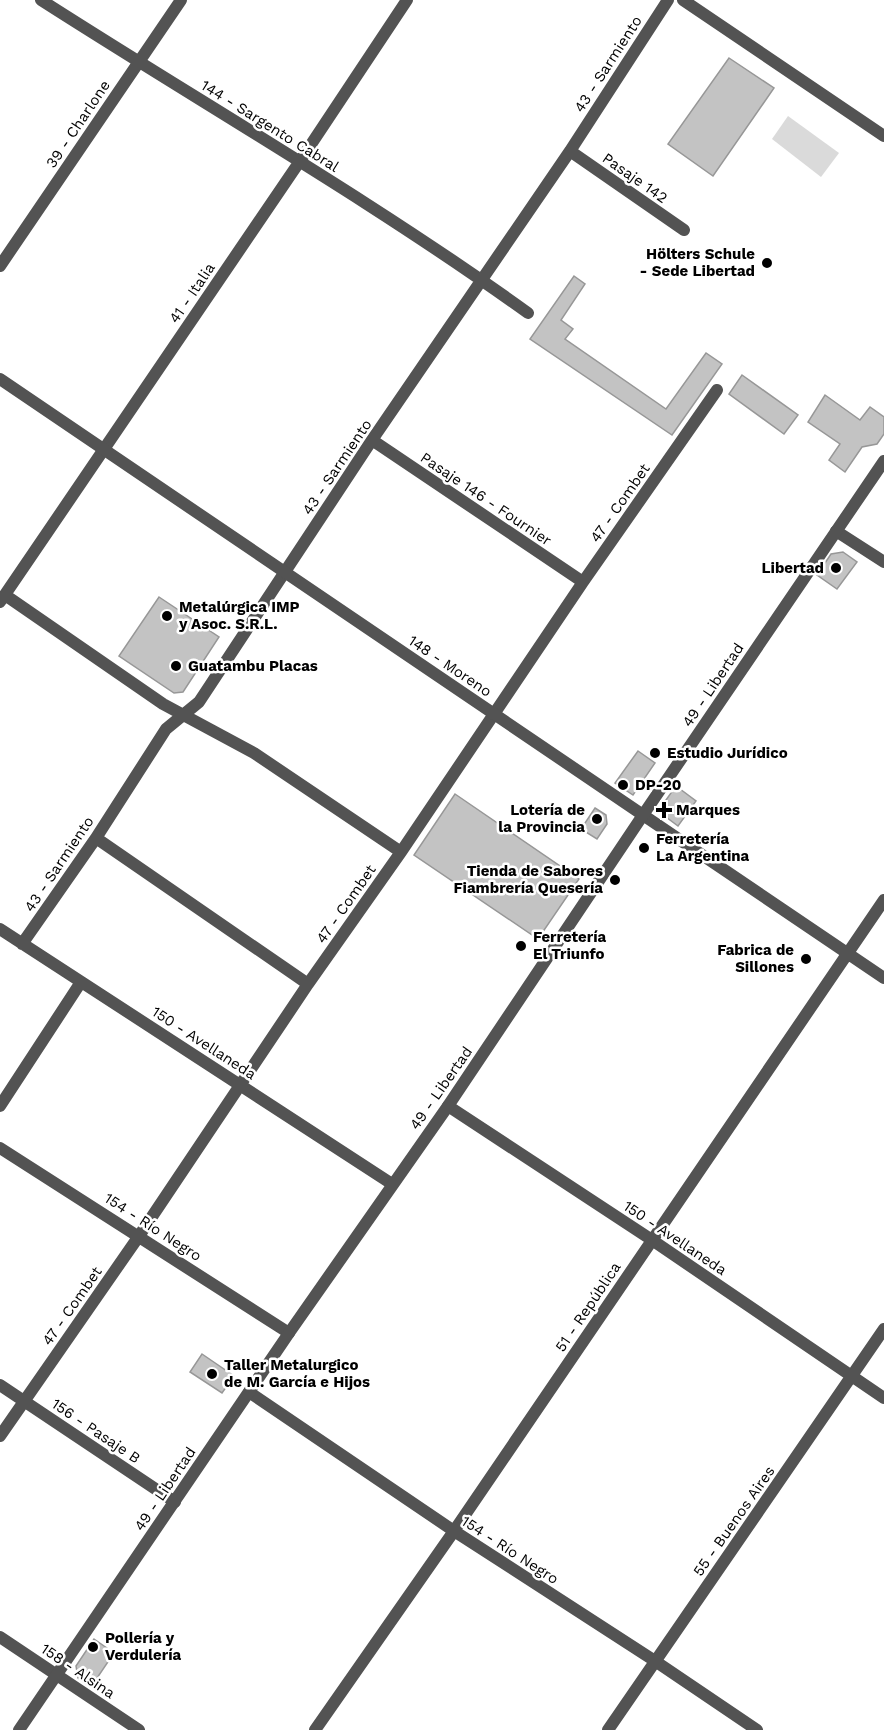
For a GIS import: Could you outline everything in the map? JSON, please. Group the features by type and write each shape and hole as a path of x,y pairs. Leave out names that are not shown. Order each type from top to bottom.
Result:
{"street":[{"name":"144 - Sargento Cabral","path":"41,0 300,161 482,280 528,313"},
{"name":"39 - Charlone","path":"0,266 181,0"},
{"name":"41 - Italia","path":"2,599 407,0"},
{"name":"43 - Sarmiento","path":"22,944 96,838 166,729 199,702 372,440 570,151 668,0"},
{"path":"683,0 883,133"},
{"name":"Pasaje 142","path":"570,151 684,230"},
{"name":"148 - Moreno","path":"0,379 884,978"},
{"name":"47 - Combet","path":"0,1436 139,1236 308,984 495,715 583,582 717,390"},
{"name":"Pasaje 146 - Fournier","path":"372,440 583,582"},
{"name":"49 - Libertad","path":"19,1730 289,1333 448,1106 884,461"},
{"path":"836,531 884,562"},
{"path":"2,599 163,704 254,753 401,852"},
{"path":"96,838 308,984"},
{"name":"51 - República","path":"315,1730 454,1531 884,900"},
{"name":"150 - Avellaneda","path":"0,929 392,1184"},
{"path":"0,1106 81,982"},
{"name":"150 - Avellaneda","path":"448,1106 652,1240 884,1398"},
{"name":"154 - Río Negro","path":"0,1148 289,1333"},
{"name":"55 - Buenos Aires","path":"608,1730 884,1329"},
{"name":"156 - Pasaje B","path":"0,1385 175,1502"},
{"name":"154 - Río Negro","path":"249,1392 454,1531 757,1730"},
{"name":"158 - Alsina","path":"0,1637 139,1730"}],"shaded area":[{"path":"788,116 839,153 821,177 772,139"}],"building":[{"path":"729,58 774,88 713,176 668,144"},
{"path":"574,276 585,284 561,320 573,329 565,339 666,409 706,353 722,364 672,435 530,339"},
{"path":"742,375 798,415 784,434 729,394"},
{"path":"825,395 860,420 870,407 884,417 884,434 877,444 862,447 845,472 829,460 840,444 808,422"},
{"name":"Libertad","path":"843,552 857,562 837,589 817,575 831,554"},
{"name":"Metalúrgica IMP y Asoc. S.R.L.","path":"159,597 219,637 183,692 174,693 119,656"},
{"path":"638,751 655,763 633,795 615,783"},
{"path":"676,786 696,801 678,826 658,811"},
{"path":"455,794 579,879 538,939 414,855"},
{"name":"Lotería de la Provincia","path":"595,808 606,815 607,824 597,839 581,829"},
{"name":"Taller Metalurgico de M. García e Hijos","path":"202,1354 234,1376 222,1393 190,1372"},
{"path":"94,1639 114,1653 91,1687 78,1678 76,1666"}],"place":[{"name":"Hölters Schule - Sede Libertad","path":"767,263"},
{"name":"Libertad","path":"836,568"},
{"name":"Metalúrgica IMP y Asoc. S.R.L.","path":"167,616"},
{"name":"Guatambu Placas","path":"176,666"},
{"name":"Estudio Jurídico","path":"655,753"},
{"name":"DP-20","path":"623,785"},
{"name":"Marques","path":"664,810"},
{"name":"Lotería de la Provincia","path":"597,819"},
{"name":"Ferretería La Argentina","path":"644,848"},
{"name":"Tienda de Sabores Fiambrería Quesería","path":"615,880"},
{"name":"Ferretería El Triunfo","path":"521,946"},
{"name":"Fabrica de Sillones","path":"806,959"},
{"name":"Taller Metalurgico de M. García e Hijos","path":"212,1374"},
{"name":"Pollería y Verdulería","path":"93,1647"}]}
